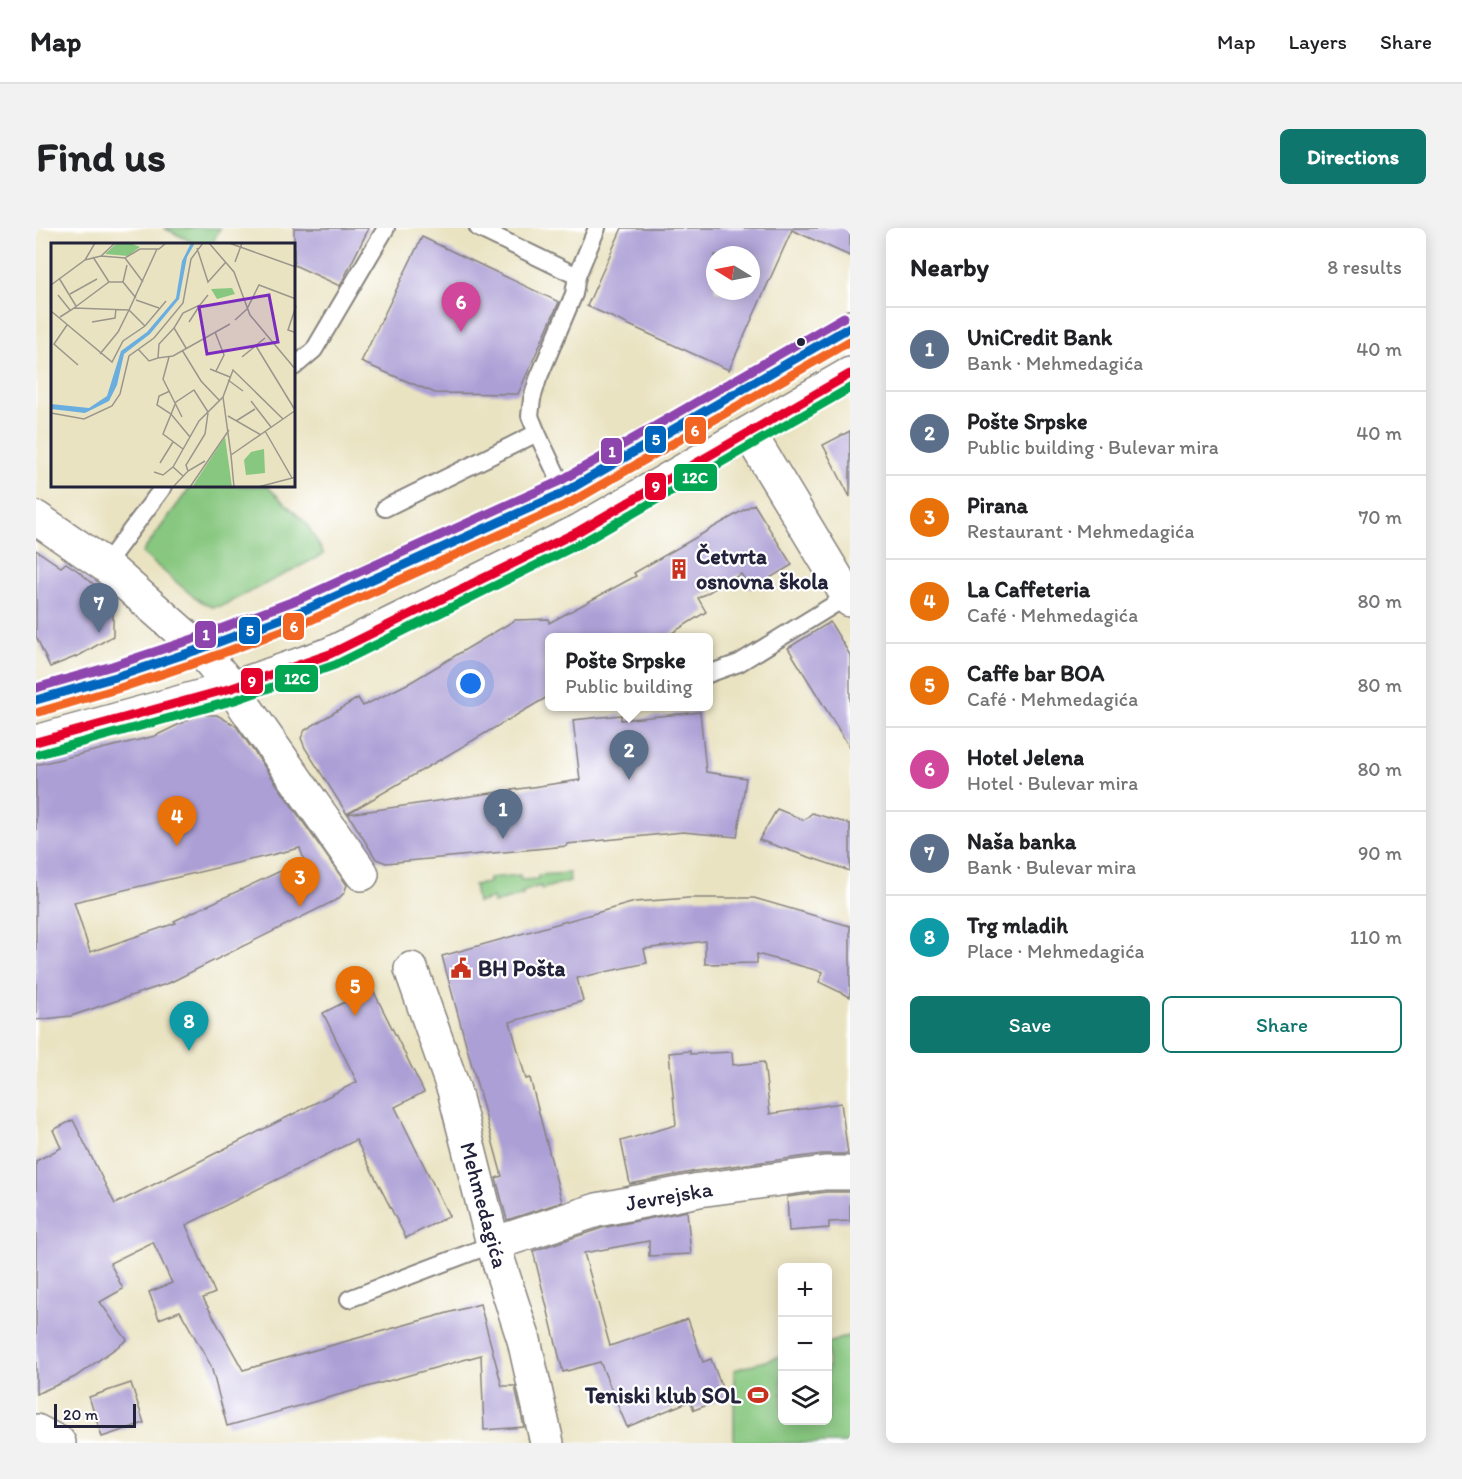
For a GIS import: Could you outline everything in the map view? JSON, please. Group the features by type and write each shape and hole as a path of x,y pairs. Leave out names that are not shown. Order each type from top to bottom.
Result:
{"main road":[{"path":"36,700 200,649 311,608 565,492 850,327"},
{"path":"36,742 232,688 330,654 579,531 850,375"},
{"path":"749,433 849,597"},
{"path":"36,518 105,565 200,649 232,688 362,874"},
{"name":"Mehmedagića","path":"411,969 454,1090 493,1244 524,1340 547,1443"},
{"name":"Jevrejska","path":"493,1244 597,1210 699,1190 825,1173 850,1173"},
{"path":"36,1431 59,1443"}],"lane":[{"path":"296,365 315,350 386,228"},
{"path":"478,228 577,276"},
{"path":"565,492 530,416 532,399 538,379 574,294 577,276 597,228"},
{"path":"385,508 537,433"},
{"path":"105,565 163,488"},
{"path":"713,672 739,663 849,597"},
{"path":"349,1299 493,1244"}],"green space":[{"path":"164,228 220,228 212,243 194,243"},
{"path":"190,488 269,488 307,524 324,554 222,606 212,607 195,598 142,553"},
{"path":"569,873 570,881 541,889 540,886 522,892 523,895 494,903 493,898 477,903 474,885 489,883 489,878 520,875 521,880 538,879 538,875"},
{"name":"Teniski klub SOL","path":"850,1335 850,1443 734,1443 734,1370 778,1357 778,1425 832,1425 832,1342"}],"building":[{"path":"294,228 369,228 340,286 296,266 296,243 294,243"},
{"path":"622,228 850,228 850,256 792,230 729,370 587,306"},
{"path":"422,237 559,302 518,394 435,393 361,362"},
{"path":"850,431 850,497 823,445"},
{"path":"754,504 792,565 751,589 741,574 698,598 706,612 672,633 545,633 545,698 347,814 305,748 301,738 305,730 358,698 363,706 411,682 515,620 549,619 549,623 636,576 634,573"},
{"path":"36,550 61,567 66,563 78,571 98,588 113,610 113,636 80,655 50,667 36,636"},
{"path":"830,622 850,655 850,748 788,648"},
{"path":"700,712 706,772 746,778 737,837 683,832 567,844 567,846 386,863 376,859 348,814 580,780 573,720 621,715 621,720"},
{"path":"203,715 217,715 236,726 347,885 344,893 338,899 169,983 71,1016 36,1020 36,765 155,736","holes":["300,848 304,860 174,921 176,923 90,952 74,902"]},
{"path":"777,809 804,820 812,813 850,824 850,871 759,840"},
{"path":"689,898 754,898 850,926 850,997 819,982 823,972 757,954 757,963 705,964 705,941 644,949 647,963 577,978 583,1001 510,1022 526,1079 530,1078 562,1202 507,1220 496,1178 502,1176 442,956 635,902"},
{"path":"372,988 424,1092 395,1107 449,1216 406,1238 356,1140 186,1225 215,1293 203,1298 243,1370 480,1304 502,1386 515,1386 524,1427 484,1430 481,1355 227,1426 211,1366 180,1311 159,1319 149,1292 172,1283 153,1242 110,1263 123,1289 100,1302 127,1340 75,1377 36,1394 36,1161 61,1148 53,1130 73,1120 115,1204 357,1082 323,1013"},
{"path":"690,1051 690,1054 732,1052 733,1065 764,1062 770,1114 841,1103 848,1154 822,1154 696,1171 630,1184 621,1141 676,1125 669,1053"},
{"path":"826,1192 850,1192 850,1221 829,1222 829,1228 789,1231 787,1197"},
{"path":"687,1211 691,1254 649,1256 649,1241 584,1253 610,1346 688,1319 703,1362 711,1359 726,1398 694,1410 690,1401 627,1427 600,1362 563,1372 533,1251 602,1228"},
{"path":"131,1383 144,1423 102,1437 89,1397"}],"transit line":[{"name":"1","path":"36,688 196,638 302,598 560,481 844,317"},
{"name":"5","path":"36,700 200,649 307,609 565,492 850,327"},
{"name":"6","path":"39,712 204,660 311,620 570,503 850,341"},
{"name":"9","path":"36,742 232,688 330,654 579,531 850,374"},
{"name":"12C","path":"39,754 235,700 335,665 585,541 850,388"}],"place":[{"name":"Hotel Jelena","path":"461,332"},
{"name":"Četvrta osnovna škola","path":"679,569"},
{"name":"Naša banka","path":"99,633"},
{"name":"Pošte Srpske","path":"629,780"},
{"name":"UniCredit Bank","path":"503,839"},
{"name":"La Caffeteria","path":"177,846"},
{"name":"Pirana","path":"300,907"},
{"name":"BH Pošta","path":"461,968"},
{"name":"Caffe bar BOA","path":"355,1016"},
{"name":"Trg mladih","path":"189,1051"},
{"name":"Teniski klub SOL","path":"758,1395"}]}
